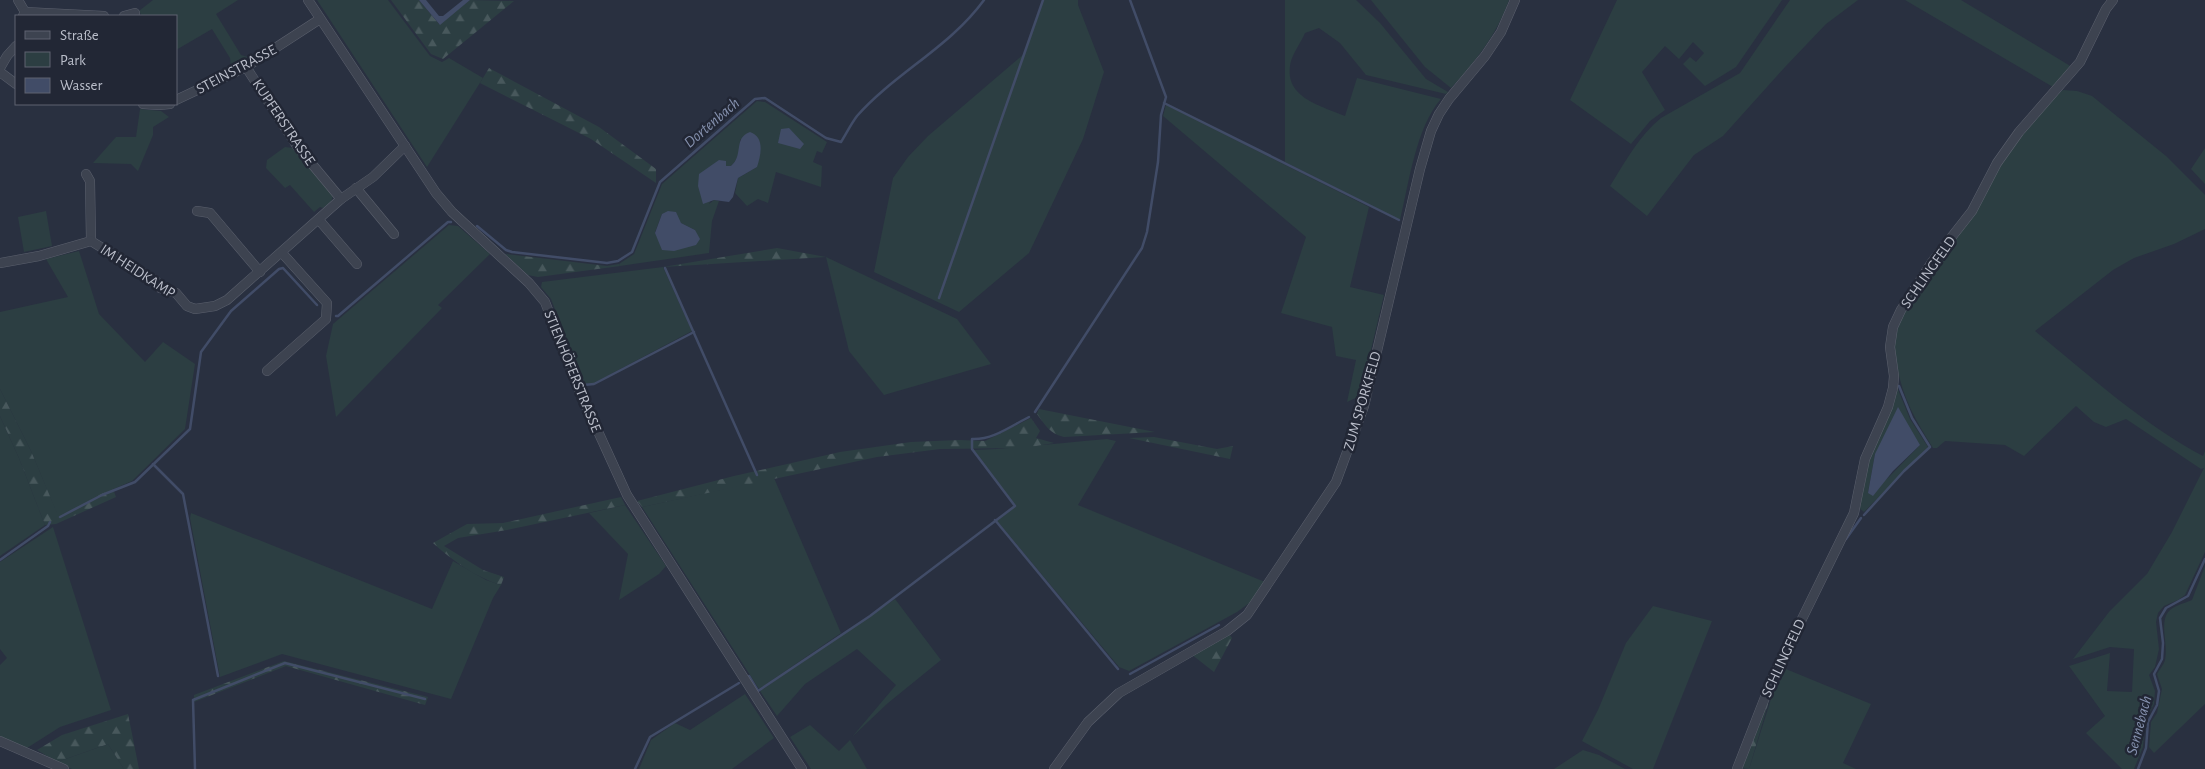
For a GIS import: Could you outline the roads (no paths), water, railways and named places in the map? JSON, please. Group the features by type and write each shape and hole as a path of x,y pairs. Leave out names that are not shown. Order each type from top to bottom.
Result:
{"street":[{"path":"18,0 24,14 64,15"},
{"name":"STIENHÖFERSTRASSE","path":"308,0 436,193 452,212 529,282 545,302 580,392 627,495 802,769"},
{"name":"ZUM SPORKFELD","path":"1054,769 1088,722 1119,693 1227,630 1247,615 1329,494 1344,461 1364,406 1420,168 1431,131 1449,99 1485,56 1501,32 1515,0"},
{"name":"SCHLINGFELD","path":"1737,769 1770,682 1854,513 1865,458 1888,407 1893,388 1894,376 1890,347 1893,327 1901,310 1932,262 1972,212 1997,163 2019,132 2080,62 2113,0"},
{"path":"128,15 135,13"},
{"name":"STEINSTRASSE","path":"178,99 246,67 320,19"},
{"path":"15,47 7,56 0,70 15,83"},
{"name":"KUPFERSTRASSE","path":"246,67 297,146 341,199"},
{"path":"151,105 164,105"},
{"name":"IM HEIDKAMP","path":"0,263 39,256 91,241 156,281 160,288 176,293 187,306 195,308 215,306 226,300 260,272 341,199 373,177 405,146"},
{"name":"IM HEIDKAMP","path":"86,174 90,181 91,241"},
{"path":"356,188 394,234"},
{"path":"197,211 210,213 260,272"},
{"path":"319,220 357,264"},
{"path":"268,371 326,318 327,304 282,253"},
{"path":"0,741 64,769"}],"water":[{"path":"419,0 426,0 439,16 443,16 463,0 470,0 440,25"},
{"path":"789,128 804,144 800,149 778,143 781,129"},
{"path":"750,132 758,138 761,147 757,167 738,178 733,197 729,202 714,200 703,204 698,186 699,174 719,160 726,161 726,166 731,166 737,157 742,138"},
{"path":"668,211 676,212 681,223 695,230 700,239 696,245 674,251 662,250 655,233 662,214"},
{"path":"1898,407 1920,445 1893,471 1873,496 1868,493 1875,454"}],"waterway":[{"name":"Dortenbach","path":"477,226 506,250 512,252 607,263 618,261 632,252 660,182 755,99 765,98 826,138 841,142 857,116 872,101 955,32 984,0"},
{"path":"939,298 1043,0"},
{"path":"1035,412 1142,248 1147,232 1158,162 1161,115 1166,97 1130,0"},
{"path":"1164,103 1399,220"},
{"path":"336,316 448,222 451,222"},
{"path":"60,517 102,495 135,482 190,429 201,352 231,311 279,269 283,268 317,305"},
{"path":"665,268 757,475"},
{"path":"583,385 594,384 694,332"},
{"path":"1864,515 1904,471 1930,447 1912,418 1899,386"},
{"path":"749,676 758,691 870,616 1015,506 972,449 972,439 995,435 1029,417"},
{"path":"153,464 183,494 218,676"},
{"path":"1846,539 1861,518"},
{"path":"995,520 1118,669"},
{"path":"0,560 48,526 50,522"},
{"name":"Sennebach","path":"2138,769 2146,748 2148,722 2157,705 2159,691 2154,674 2162,659 2163,643 2160,618 2166,608 2188,596 2205,559"},
{"path":"1130,674 1219,625"},
{"path":"195,769 193,700 285,663 425,699"},
{"path":"635,769 650,737 739,683"}]}
